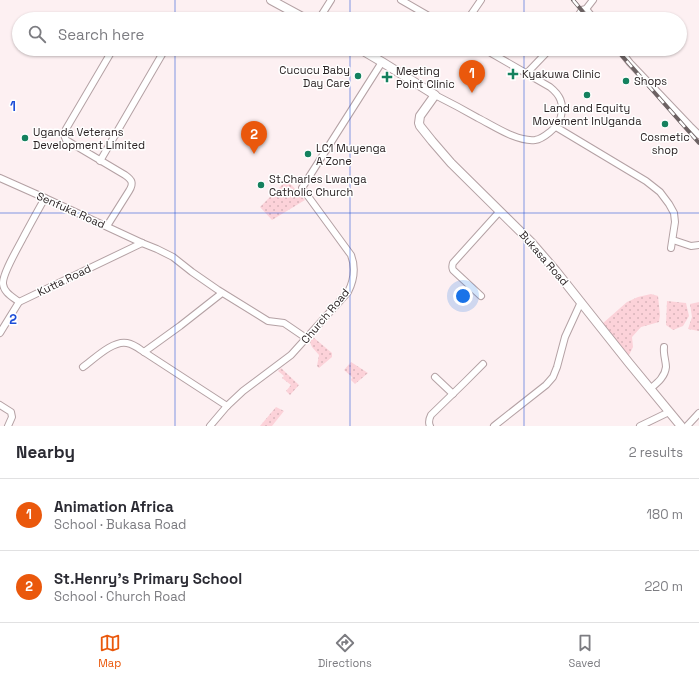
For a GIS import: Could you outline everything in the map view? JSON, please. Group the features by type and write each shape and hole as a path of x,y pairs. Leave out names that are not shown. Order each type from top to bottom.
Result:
{"street":[{"path":"271,0 293,12"},
{"path":"323,12 331,0"},
{"path":"402,0 422,12"},
{"path":"473,12 481,0"},
{"path":"581,12 588,4"},
{"path":"106,226 132,186 132,182 125,175 66,140 64,135 66,129 109,56"},
{"path":"100,161 161,56"},
{"path":"372,56 435,95 506,132 522,139 535,140 543,137 556,127 560,121 563,107 560,98 550,87 496,56"},
{"path":"526,74 543,56"},
{"path":"624,56 699,135"},
{"name":"Church Road","path":"210,426 227,406 254,382 291,355 348,292 352,281 354,262 348,249 302,188 382,62"},
{"name":"Bukasa Road","path":"435,95 420,116 420,126 451,163 532,242 681,426"},
{"path":"556,127 646,180 665,197 674,213 675,222 671,248"},
{"name":"Senfuka Road","path":"0,178 173,257 222,293 268,321 284,323 306,338"},
{"path":"0,333 19,302 8,294 3,286 3,281 16,251 45,198"},
{"path":"481,296 453,270 452,265 500,211"},
{"path":"673,240 691,246 699,245"},
{"name":"Kutta Road","path":"19,302 142,243"},
{"path":"144,352 222,293"},
{"path":"494,426 546,385 553,377 565,337 581,302"},
{"path":"83,367 110,347 118,343 126,343 144,352 227,406"},
{"path":"650,389 657,383 666,368 664,347"},
{"path":"430,426 429,421 431,415 483,364"},
{"path":"435,377 453,394"},
{"path":"0,405 11,412 12,417 8,426"},
{"path":"640,426 669,412"},
{"path":"687,426 699,413"}],"shaded area":[{"path":"287,180 305,200 272,220 260,207"},
{"path":"651,294 658,296 660,315 659,322 641,327 632,337 633,347 628,357 602,324 627,302 638,297"},
{"path":"667,301 686,303 689,316 683,326 673,330 666,325"},
{"path":"699,302 699,331 688,329 692,317 690,304"},
{"path":"313,337 332,353 332,357 319,368 317,366 319,355 312,347 309,340"},
{"path":"351,362 368,373 355,384 351,380 352,377 344,370"},
{"path":"281,368 299,385 290,395 286,391 291,385 282,378 284,376 278,371"},
{"path":"276,407 284,411 272,426 260,426"}],"railway":[{"path":"573,0 583,12"},
{"path":"622,56 699,143"}],"place":[{"name":"Kyakuwa Clinic","path":"513,74"},
{"name":"Cucucu Baby Day Care","path":"358,76"},
{"name":"Meeting Point Clinic","path":"387,77"},
{"name":"Shops","path":"626,81"},
{"name":"Animation Africa","path":"472,93"},
{"name":"Land and Equity Movement InUganda","path":"587,95"},
{"name":"Cosmetic shop","path":"665,124"},
{"name":"Uganda Veterans Development Limited","path":"25,138"},
{"name":"St.Henry's Primary School","path":"254,154"},
{"name":"LC1 Muyenga A Zone","path":"308,154"},
{"name":"St.Charles Lwanga Catholic Church","path":"261,185"}]}
